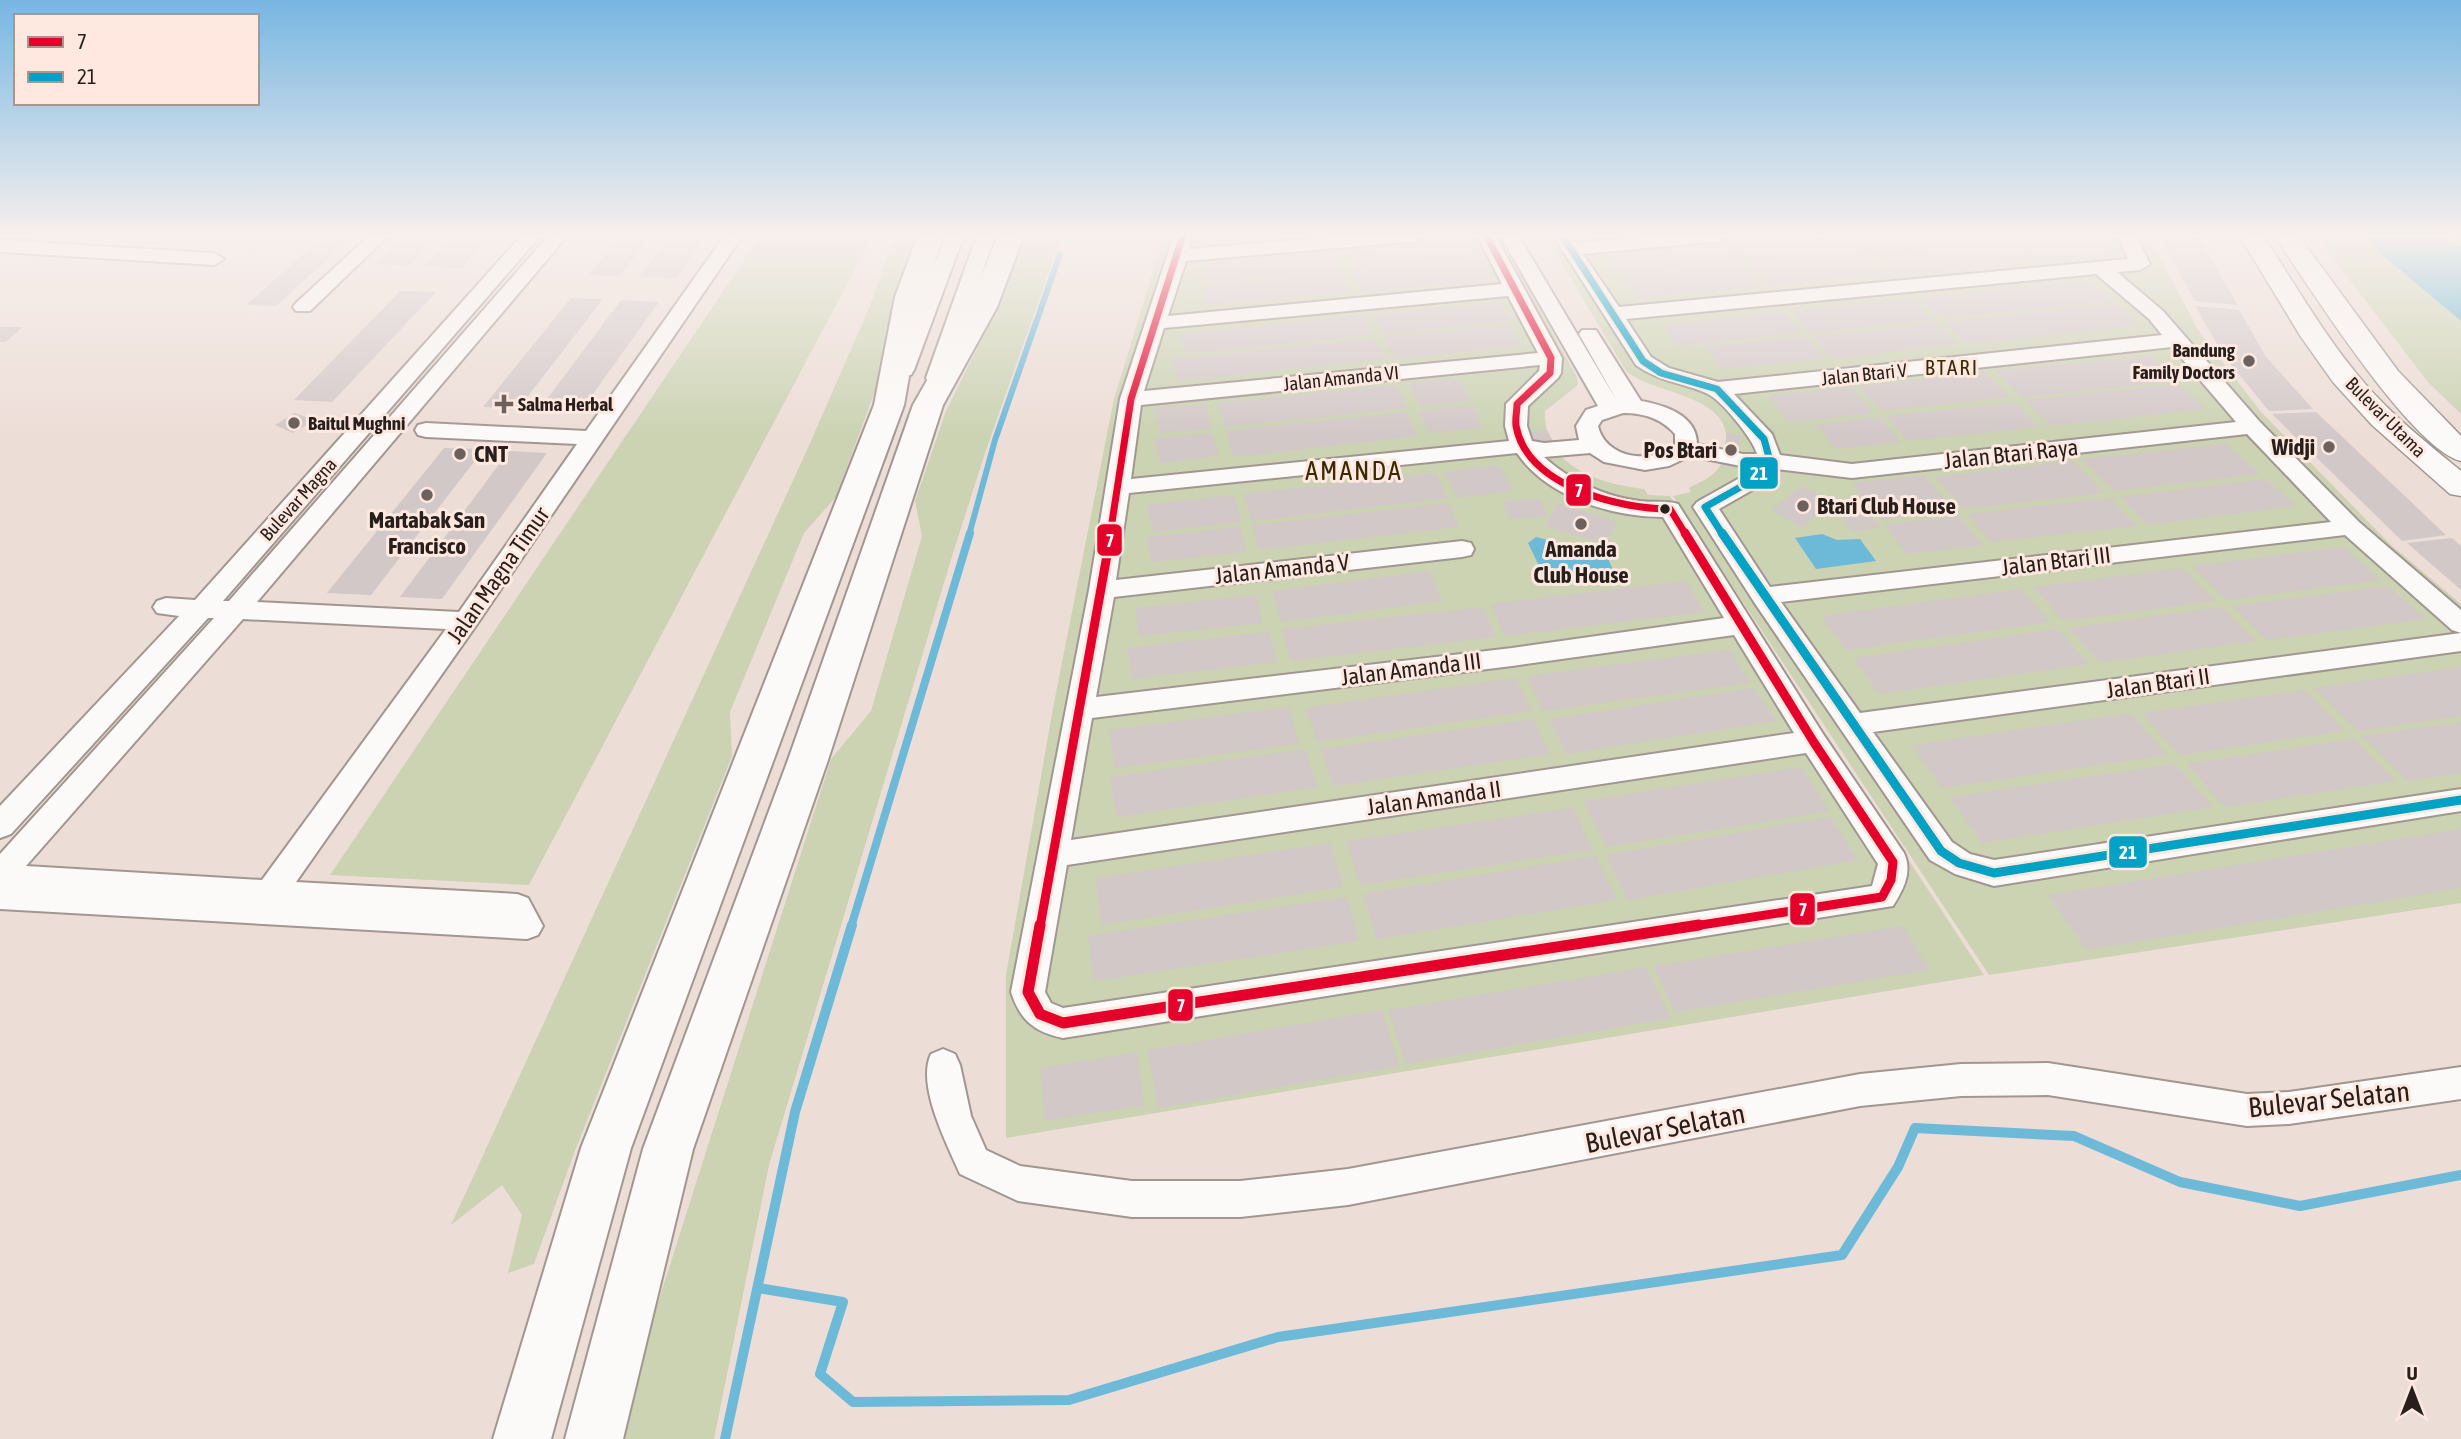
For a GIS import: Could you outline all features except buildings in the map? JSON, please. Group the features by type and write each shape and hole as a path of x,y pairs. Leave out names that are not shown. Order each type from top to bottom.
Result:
{"highway":[{"path":"594,1439 668,1149 808,761 908,405 909,302"},
{"path":"522,1439 606,1148 798,650 908,405 985,302"}],"main road":[{"name":"Bulevar Utama","path":"2294,302 2325,351 2357,392 2396,432 2461,487"},
{"name":"Bulevar Utama","path":"2333,302 2370,356 2400,392 2436,432 2461,452"},
{"path":"2357,392 2400,392"},
{"path":"2396,432 2436,432"}],"street":[{"path":"303,307 308,302"},
{"name":"Bulevar Magna","path":"0,826 202,607 472,302"},
{"name":"Bulevar Magna","path":"0,875 237,609 500,302"},
{"name":"Jalan Magna Timur","path":"265,902 466,621 687,302"},
{"path":"908,405 936,302"},
{"path":"908,405 955,302"},
{"path":"1164,302 1131,399 1102,590 1028,992 1033,1010 1046,1020 1063,1023 1882,897 1893,874 1893,862 1813,741 1670,509 1631,508 1584,492 1554,478 1530,457 1516,428 1517,404 1550,373 1551,358 1522,302"},
{"path":"1157,323 1377,302"},
{"path":"1554,302 1622,407"},
{"path":"1566,302 1622,407"},
{"path":"1607,302 1643,362 1661,373 1717,389 1764,439 1770,461 1754,480 1705,508 1763,596 1948,858 1973,869 1994,873 2461,800"},
{"path":"1613,314 1738,302"},
{"path":"2141,302 2156,315 2252,427 2350,527 2461,624"},
{"name":"Jalan Btari V","path":"1717,389 2177,340"},
{"name":"Jalan Amanda VI","path":"1131,399 1551,358"},
{"path":"1119,488 1524,446 1544,450 1591,440 1627,462 1652,464 1674,459 1686,441 1667,415 1622,407 1589,420 1591,440"},
{"name":"Jalan Btari Raya","path":"1686,441 1743,461 1770,461 1852,471 2252,427"},
{"path":"426,430 592,438"},
{"name":"Jalan Btari III","path":"1763,596 2350,527"},
{"name":"Jalan Amanda V","path":"1102,590 1462,549"},
{"path":"166,607 466,621"},
{"name":"Jalan Amanda III","path":"1081,709 1471,662 1742,625"},
{"name":"Jalan Btari II","path":"1854,724 2461,642"},
{"name":"Jalan Amanda II","path":"1054,855 1813,741"},
{"path":"0,875 40,881 265,902 527,926 517,907 265,902 0,896"},
{"name":"Bulevar Selatan","path":"943,1065 953,1116 973,1162 1018,1183 1132,1199 1240,1199 1348,1186 1603,1141 1860,1090 1961,1080 2048,1079 2247,1110 2289,1108 2461,1083"}],"green space":[{"path":"716,302 837,302 529,885 330,875"},
{"path":"871,302 900,302 876,388 836,497 804,533 730,712 732,756 573,1156 534,1264 508,1273 522,1215 502,1185 451,1225 807,450"},
{"path":"997,302 1038,302 953,553 769,1165 714,1439 622,1439 655,1312 831,759 871,711 922,536 915,501 946,411"},
{"path":"1144,302 1536,302 1577,377 1578,385 1545,411 1547,430 1553,446 1564,459 1592,477 1644,489 1648,495 1670,496 1984,975 1006,1138 1006,975 1053,708 1114,399"},
{"path":"1585,302 2183,302 2198,330 2261,412 2391,545 2461,604 2461,903 1989,975 1673,496 1691,492 1689,488 1710,477 1722,463 1726,447 1725,430 1718,416 1689,398 1654,386 1626,371"},
{"path":"2367,302 2461,302 2461,414 2428,382"}],"water":[{"path":"2439,302 2461,302 2461,321"},
{"path":"1822,534 1837,540 1860,539 1876,561 1816,569 1795,538"},
{"path":"1536,537 1587,550 1604,549 1613,570 1545,578 1528,543"}],"waterway":[{"path":"969,535 995,440 1043,302"},
{"path":"851,927 970,533"},
{"path":"725,1439 795,1112 852,925"},
{"path":"758,1288 843,1302 820,1374 853,1402 1069,1400 1278,1337 1842,1255 1898,1167 1915,1128 2074,1136 2180,1182 2300,1206 2461,1175"}],"transit line":[{"name":"7","path":"1163,302 1131,399 1102,590 1028,992 1040,1014 1063,1023 1882,897 1892,876 1893,862 1813,741 1670,509 1636,508 1597,498 1579,490 1545,470 1531,457 1521,442 1516,426 1517,404 1550,373 1551,358 1521,302"},
{"name":"21","path":"1605,302 1643,361 1661,373 1717,389 1764,439 1770,461 1753,480 1705,507 1763,596 1947,856 1994,873 2461,800"}],"place":[{"name":"Bandung Family Doctors","path":"2249,361"},
{"name":"Salma Herbal","path":"504,404"},
{"name":"Baitul Mughni","path":"294,423"},
{"name":"Widji","path":"2329,447"},
{"name":"Pos Btari","path":"1731,450"},
{"name":"CNT","path":"460,454"},
{"name":"Martabak San Francisco","path":"427,495"},
{"name":"Btari Club House","path":"1803,506"},
{"name":"Amanda Club House","path":"1581,524"}],"district":[{"name":"BTARI","path":"1952,368"},
{"name":"AMANDA","path":"1354,471"}]}
